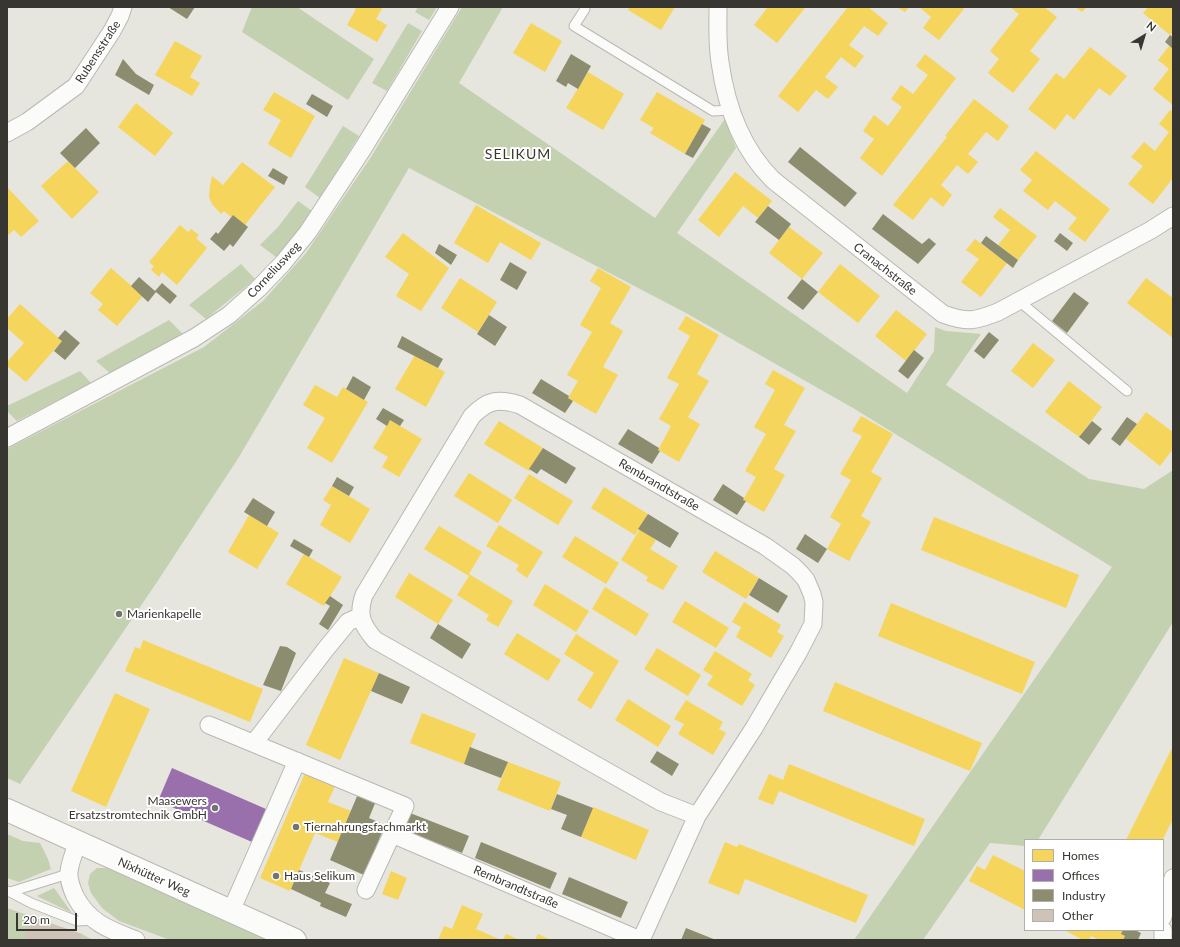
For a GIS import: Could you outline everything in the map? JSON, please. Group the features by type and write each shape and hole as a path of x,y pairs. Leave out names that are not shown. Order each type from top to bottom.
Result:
{"main road":[{"name":"Nixhütter Weg","path":"7,810 295,940"}],"street":[{"name":"Rubensstraße","path":"7,133 27,122 76,86 112,31 123,7"},
{"name":"Corneliusweg","path":"7,438 194,338 229,314 284,264 308,232 362,150 450,7"},
{"name":"Cranachstraße","path":"718,7 720,61 727,95 738,129 758,164 773,180 943,314 973,321 998,312 1151,230 1173,216"},
{"name":"Rembrandtstraße","path":"361,616 360,605 372,581 472,416 481,406 492,402 506,400 520,405 764,546 793,566 801,574 806,580 814,602 813,624 798,653 754,728 697,816 640,940 392,834"},
{"path":"254,743 348,622 361,616 366,629 376,640 661,802 697,816"},
{"path":"209,725 405,806 366,890"},
{"path":"230,911 296,761"},
{"path":"78,842 68,874 71,889 81,907 93,920 136,940"},
{"path":"1164,912 1173,878"}],"lane":[{"path":"585,9 574,26 714,111 732,110"},
{"path":"1019,301 1127,391"},
{"path":"8,891 68,874"},
{"path":"8,891 30,904 77,921 93,920"}],"green space":[{"path":"252,7 297,7 374,59 348,100 242,32"},
{"path":"418,7 437,7 429,20 415,12"},
{"path":"462,7 503,7 459,83 655,218 725,119 736,148 677,233 907,393 934,351 935,327 946,331 981,334 946,385 1089,479 1144,489 1173,470 1173,622 1039,839 1024,839 1024,846 990,843 923,940 854,940 1112,567 853,408 686,313 409,168 239,457 157,582 20,784 7,778 7,449 204,347 263,301 306,253 371,157"},
{"path":"408,23 422,31 387,91 372,83"},
{"path":"343,126 359,136 320,198 305,187"},
{"path":"298,201 312,211 294,236 276,257 260,245 278,227"},
{"path":"241,264 255,279 206,319 189,305"},
{"path":"169,320 184,335 111,374 96,361"},
{"path":"80,371 91,383 17,421 7,411 7,406"},
{"path":"7,834 23,841 40,843 51,869 19,882 7,878"},
{"path":"97,868 107,868 268,940 170,940 119,921 102,908 91,893 88,883 90,874"},
{"path":"54,888 72,913 37,896"},
{"path":"7,908 82,934 93,940 7,940"}],"building: Homes":[{"path":"352,7 383,7 376,19 387,25 377,42 347,25 356,9"},
{"path":"630,7 675,7 661,30 628,10"},
{"path":"768,7 805,8 777,43 754,25"},
{"path":"848,7 868,7 888,23 878,36 864,26 849,45 864,56 855,68 841,57 825,77 838,87 828,99 816,90 798,112 778,96"},
{"path":"897,7 909,7 905,12"},
{"path":"919,7 962,7 964,9 939,40 923,28 931,17"},
{"path":"1010,7 1044,7 1057,17 1030,51 1040,59 1013,93 988,73 999,59 990,51 1019,14"},
{"path":"1075,7 1087,7 1082,12"},
{"path":"1148,7 1173,7 1173,32 1170,35 1143,13"},
{"path":"531,23 562,41 545,72 513,53"},
{"path":"175,41 202,56 190,77 200,83 192,96 155,75"},
{"path":"1169,46 1173,49 1173,105 1153,89 1169,69 1158,60"},
{"path":"1090,47 1127,76 1110,96 1099,88 1074,120 1067,114 1055,130 1028,109 1056,73 1064,79"},
{"path":"925,54 956,78 882,176 860,158 874,139 863,131 874,115 888,126 902,107 891,99 901,85 913,94 928,75 916,66"},
{"path":"588,72 624,94 603,130 566,108"},
{"path":"274,92 315,116 291,158 268,144 281,120 263,110"},
{"path":"657,92 705,120 685,154 650,133 654,128 640,120"},
{"path":"974,99 1009,126 998,141 986,132 968,154 978,162 968,174 957,165 941,185 952,195 943,207 931,197 913,220 893,205 947,137 945,136"},
{"path":"136,103 173,133 155,156 118,127"},
{"path":"1170,110 1173,112 1173,178 1153,204 1128,184 1143,166 1131,157 1144,142 1155,151 1169,132 1159,124"},
{"path":"1036,151 1110,209 1085,242 1068,229 1077,218 1055,201 1048,210 1023,191 1032,180 1020,170"},
{"path":"68,161 99,192 72,219 41,186"},
{"path":"242,162 275,187 245,225 233,215 231,217 224,211 221,214 212,204 209,197 212,176 223,185"},
{"path":"735,172 772,201 758,218 743,206 719,237 698,220"},
{"path":"7,187 39,221 21,237 14,230 7,236"},
{"path":"476,205 541,243 531,260 500,242 488,263 454,243"},
{"path":"1000,208 1037,236 1018,260 998,245 1010,230 993,217"},
{"path":"180,225 188,232 191,229 199,235 196,238 207,248 177,285 162,272 159,277 151,270 154,266 149,262"},
{"path":"789,227 823,253 802,279 769,253"},
{"path":"403,233 449,268 421,311 396,296 409,274 385,257"},
{"path":"975,239 1007,263 981,297 961,282 979,259 966,250"},
{"path":"840,264 880,296 858,323 818,292"},
{"path":"111,268 143,296 117,326 98,310 103,304 90,293"},
{"path":"598,268 631,287 610,323 623,331 603,367 618,375 596,414 568,398 578,381 567,375 592,332 580,325 601,288 590,281"},
{"path":"460,278 497,302 478,332 441,308"},
{"path":"1146,278 1173,298 1173,338 1127,303"},
{"path":"20,304 62,341 26,382 7,366 7,362 24,343 7,328 7,319"},
{"path":"896,310 927,334 906,361 875,336"},
{"path":"686,316 719,335 697,374 709,381 688,417 700,424 679,462 658,450 671,426 659,419 679,384 667,378 690,336 678,329"},
{"path":"1033,343 1055,360 1033,388 1011,371"},
{"path":"415,355 445,372 426,407 395,389"},
{"path":"773,370 805,388 784,425 796,431 774,469 785,475 764,512 743,500 756,477 745,471 766,434 754,427 775,390 765,384"},
{"path":"1069,381 1102,407 1079,437 1045,412"},
{"path":"315,385 337,397 343,387 368,402 332,463 307,448 325,418 303,405"},
{"path":"1146,412 1173,432 1173,449 1160,466 1126,439"},
{"path":"861,416 893,434 871,472 882,478 861,516 871,522 849,561 827,549 841,524 830,517 851,480 840,474 862,436 852,431"},
{"path":"390,420 422,439 399,477 382,467 388,457 373,448"},
{"path":"499,421 543,448 529,471 484,444"},
{"path":"469,473 512,500 498,523 454,496"},
{"path":"529,474 573,501 558,525 514,498"},
{"path":"332,486 370,509 350,543 320,525 331,505 323,500"},
{"path":"604,487 648,514 635,535 591,508"},
{"path":"249,515 279,533 257,569 228,552"},
{"path":"934,517 1079,575 1066,608 921,550"},
{"path":"499,525 543,552 527,578 516,570 519,565 486,546"},
{"path":"439,526 482,552 469,574 513,601 498,627 486,620 489,615 457,595 469,576 424,549"},
{"path":"640,529 656,540 650,549 678,566 663,590 646,581 648,577 621,560"},
{"path":"575,536 619,563 606,584 562,557"},
{"path":"715,551 759,578 746,599 702,572"},
{"path":"304,554 342,577 324,606 286,584"},
{"path":"409,573 453,600 438,624 395,597"},
{"path":"545,584 589,611 576,632 533,605"},
{"path":"605,587 649,614 636,636 592,609"},
{"path":"685,601 729,628 716,648 672,622"},
{"path":"744,602 781,625 777,632 784,636 771,658 736,637 741,627 732,622"},
{"path":"891,603 1035,662 1022,694 878,636"},
{"path":"517,633 561,660 548,681 504,654"},
{"path":"576,634 619,661 591,709 577,700 594,673 564,654"},
{"path":"143,640 263,689 250,722 125,671 135,647 140,649"},
{"path":"657,648 701,675 688,696 644,669"},
{"path":"715,651 752,674 748,680 755,685 742,706 707,685 713,676 703,670"},
{"path":"344,658 379,673 340,760 306,745"},
{"path":"835,682 982,743 970,771 823,711"},
{"path":"115,693 150,709 106,807 71,791"},
{"path":"628,699 671,726 658,747 615,720"},
{"path":"686,700 723,722 719,729 726,733 713,755 678,734 684,724 674,719"},
{"path":"422,713 476,734 464,764 410,743"},
{"path":"1173,746 1173,819 1163,839 1126,839"},
{"path":"508,762 561,782 550,811 497,790"},
{"path":"789,764 925,819 914,846 779,791 773,805 758,799 769,774 783,780"},
{"path":"305,773 335,786 328,802 351,811 338,842 315,833 290,891 260,878"},
{"path":"593,807 649,830 636,860 581,837"},
{"path":"725,842 737,847 739,844 868,895 856,923 745,879 739,895 708,883"},
{"path":"993,855 1024,870 1024,909 969,881 977,866 985,870"},
{"path":"391,871 407,878 398,900 382,894"},
{"path":"462,905 483,914 476,929 501,940 438,940 444,926 452,929"},
{"path":"1066,931 1122,931 1121,934 1125,936 1123,940 1100,940 1091,936 1089,940 1083,940"},
{"path":"506,934 520,940 503,940"},
{"path":"538,934 551,940 535,940"}],"building: Offices":[{"path":"172,768 266,809 252,842 158,801"}],"building: Industry":[{"path":"168,7 195,7 187,19"},
{"path":"1170,35 1173,37 1173,49 1165,42"},
{"path":"571,54 591,66 578,89 568,83 566,87 556,81"},
{"path":"123,59 136,74 154,85 149,95 115,75"},
{"path":"312,94 333,106 327,117 306,104"},
{"path":"702,124 711,129 693,158 685,154"},
{"path":"86,128 100,143 75,168 60,153"},
{"path":"800,147 857,193 845,207 788,162"},
{"path":"273,168 288,177 284,185 268,176"},
{"path":"768,206 791,224 779,240 755,222"},
{"path":"883,214 922,244 929,238 936,244 918,264 872,229"},
{"path":"233,215 248,227 233,247 230,244 224,251 210,239 216,232 218,234"},
{"path":"1060,233 1073,243 1067,251 1054,241"},
{"path":"986,236 1018,260 1013,268 981,243"},
{"path":"439,244 457,255 451,265 435,253"},
{"path":"510,262 527,272 517,290 500,280"},
{"path":"139,277 155,291 162,283 177,296 170,304 156,292 148,302 131,286"},
{"path":"802,279 818,292 803,310 787,298"},
{"path":"1074,292 1089,303 1067,333 1052,321"},
{"path":"489,315 507,327 495,346 477,334"},
{"path":"65,330 80,343 65,360 54,351 62,341 58,338"},
{"path":"989,332 999,340 984,359 974,351"},
{"path":"402,336 443,359 438,368 397,347"},
{"path":"914,350 924,358 908,379 898,371"},
{"path":"353,376 371,387 364,400 346,389"},
{"path":"541,379 569,396 568,398 573,401 565,413 532,393"},
{"path":"383,408 404,420 400,426 390,420 387,426 376,419"},
{"path":"1127,417 1137,424 1120,446 1111,439"},
{"path":"1092,421 1102,429 1089,445 1079,437"},
{"path":"628,429 659,448 658,450 660,451 652,464 618,444"},
{"path":"543,448 576,468 566,484 541,469 537,474 529,469"},
{"path":"337,477 354,487 349,496 332,486"},
{"path":"723,484 744,498 743,500 746,501 737,515 713,500"},
{"path":"253,498 275,512 267,526 244,512"},
{"path":"648,514 679,533 670,548 638,529"},
{"path":"805,534 827,549 818,563 796,549"},
{"path":"294,539 313,550 309,557 290,546"},
{"path":"759,578 788,596 778,613 749,595"},
{"path":"330,596 343,605 328,630 319,624 330,606 325,603"},
{"path":"438,624 471,644 462,659 430,638"},
{"path":"280,646 287,647 296,653 281,691 263,685"},
{"path":"379,673 410,687 402,704 371,691"},
{"path":"470,747 508,762 501,778 464,764"},
{"path":"657,751 679,764 672,776 650,762"},
{"path":"358,794 376,801 369,818 385,825 364,875 330,860"},
{"path":"557,794 593,808 581,837 561,829 567,815 551,809"},
{"path":"410,813 469,836 462,853 404,830"},
{"path":"481,842 557,873 550,889 475,858"},
{"path":"299,870 330,883 325,893 352,904 346,917 320,906 321,903 291,889"},
{"path":"569,877 628,902 621,918 562,894"},
{"path":"686,928 716,940 681,940"},
{"path":"1122,931 1137,931 1141,933 1138,940 1123,940 1125,936 1121,934"}],"building: Other":[{"path":"31,917 82,934 80,940 31,940 24,937"}],"place":[{"name":"Marienkapelle","path":"119,614"},
{"name":"Maasewers Ersatzstromtechnik GmbH","path":"215,808"},
{"name":"Tiernahrungsfachmarkt","path":"296,827"},
{"name":"Haus Selikum","path":"276,876"}],"district":[{"name":"SELIKUM","path":"518,154"}]}
